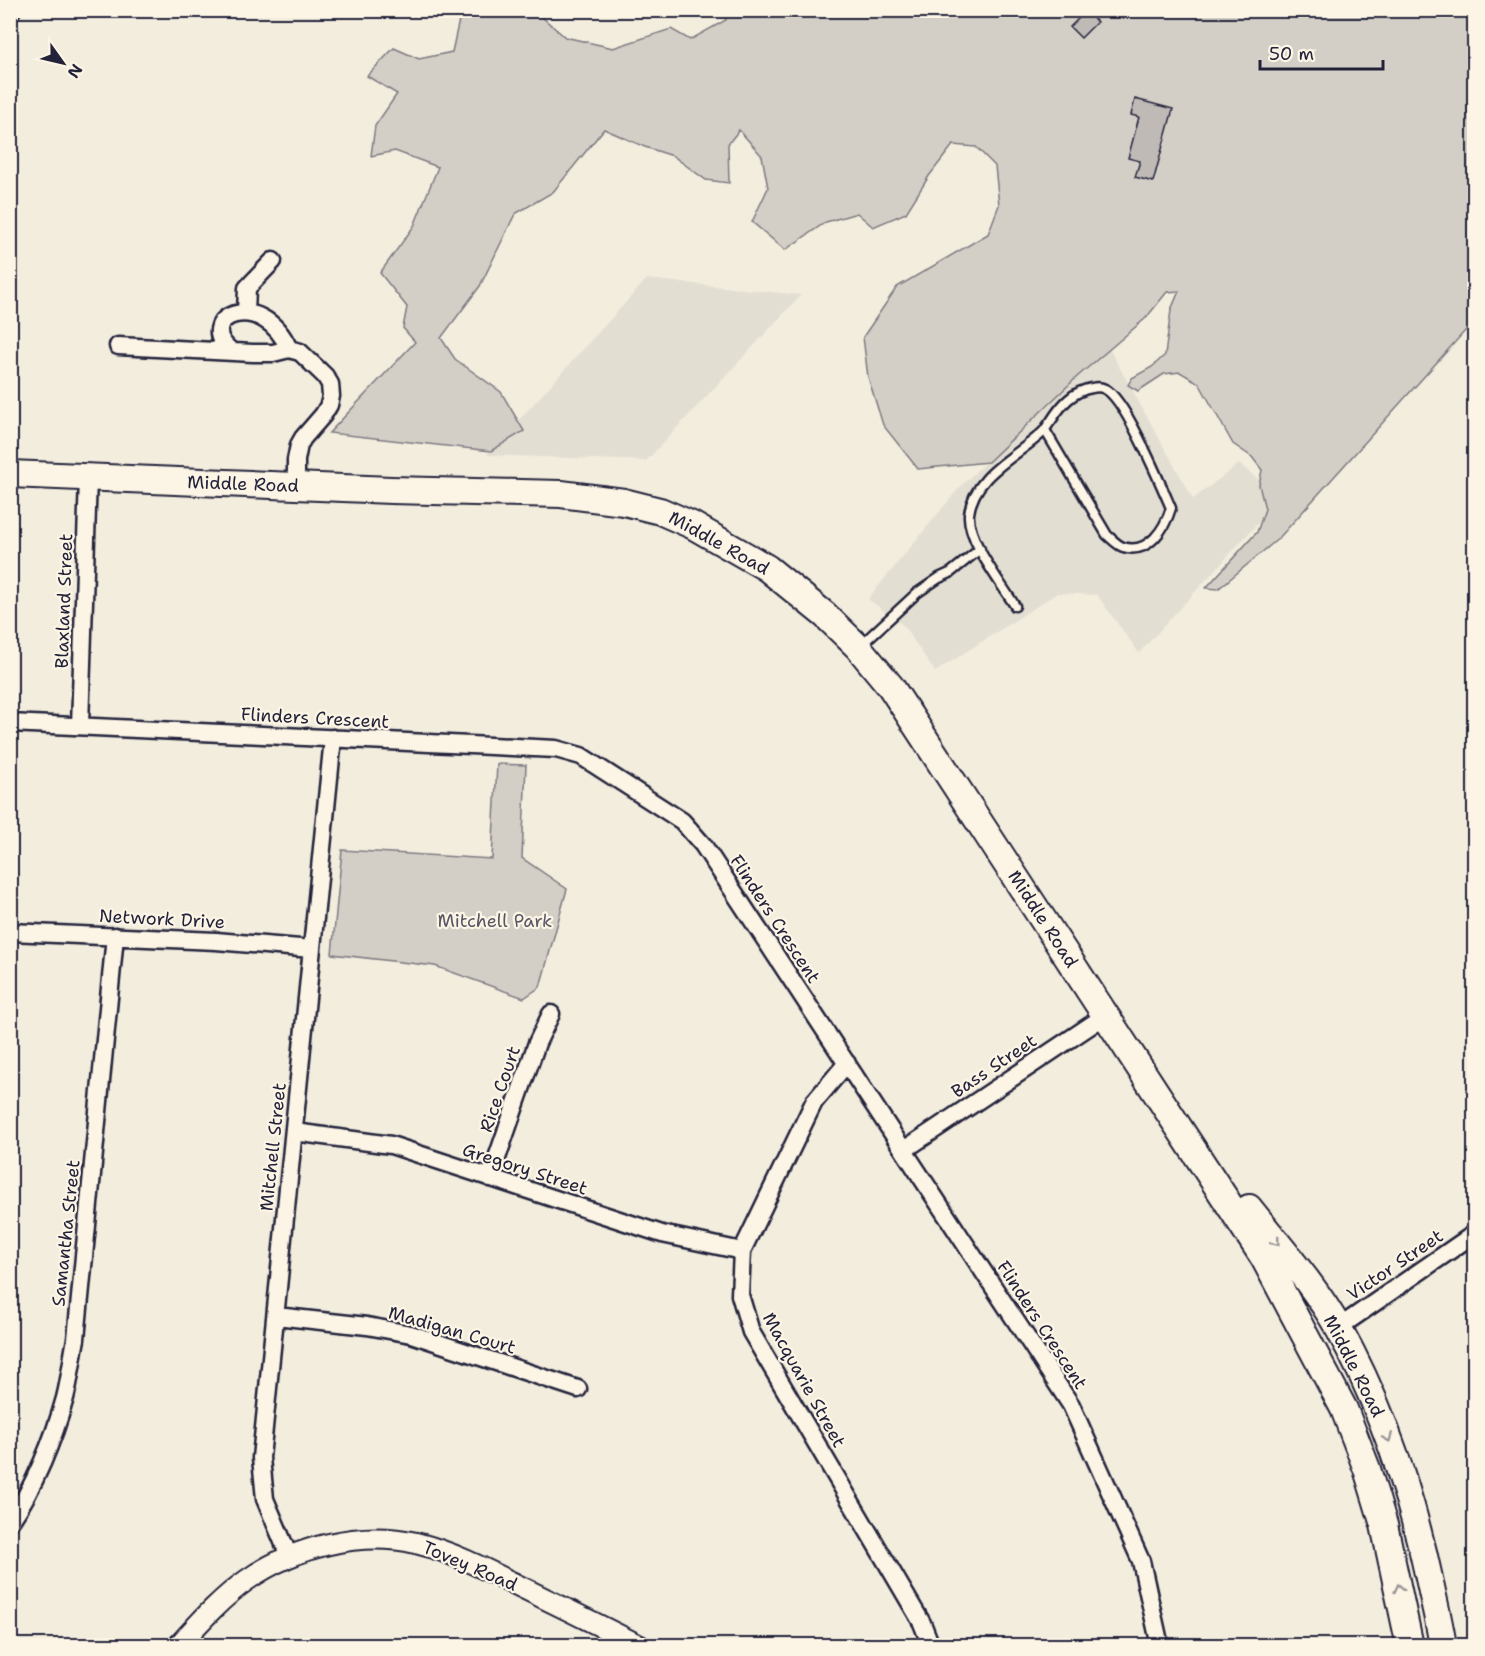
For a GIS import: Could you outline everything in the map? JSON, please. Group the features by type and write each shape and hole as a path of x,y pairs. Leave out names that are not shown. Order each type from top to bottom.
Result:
{"main road":[{"name":"Middle Road","path":"10,474 561,494 624,502 660,511 692,525 767,568 825,615 858,647 891,687 1264,1258 1344,1409 1367,1468 1384,1525 1410,1646"},
{"name":"Middle Road","path":"1161,1098 1303,1275 1338,1328 1366,1382 1400,1465 1424,1555 1443,1646"},
{"path":"1303,1275 1303,1289 1308,1304 1345,1389 1344,1409"}],"street":[{"path":"246,313 248,288 273,261"},
{"path":"231,351 219,335 221,326 224,319 232,314 246,313 261,318 271,325 282,336 289,349"},
{"path":"118,346 273,353 289,349 300,352 325,376 330,384 331,396 323,415 299,445 296,460 296,486"},
{"name":"Blaxland Street","path":"80,726 88,477"},
{"name":"Flinders Crescent","path":"10,723 556,748 581,756 681,821 703,845 1071,1405 1141,1561 1160,1646"},
{"name":"Mitchell Street","path":"289,1556 265,1499 261,1458 333,738"},
{"name":"Network Drive","path":"10,932 216,941 312,949"},
{"name":"Samantha Street","path":"10,1522 18,1511 44,1456 65,1398 76,1339 115,936"},
{"name":"Rice Court","path":"490,1178 537,1043 551,1014"},
{"name":"Bass Street","path":"904,1149 1106,1015"},
{"name":"Macquarie Street","path":"847,1063 814,1102 742,1251 740,1295 751,1332 922,1623 931,1646"},
{"name":"Gregory Street","path":"294,1132 391,1145 662,1234 742,1251"},
{"name":"Victor Street","path":"1338,1328 1474,1234"},
{"name":"Madigan Court","path":"276,1316 367,1326 411,1334 578,1389"},
{"name":"Tovey Road","path":"178,1646 211,1610 247,1580 289,1556 336,1543 371,1538 415,1543 463,1559 640,1646"}],"lane":[{"path":"1015,606 971,533 969,523 971,504 985,479 1045,430 1072,395 1084,389 1096,387 1107,389 1118,401 1135,431 1171,508 1167,521 1156,538 1144,546 1121,547 1107,535 1045,430"},
{"path":"858,647 917,593 950,573 980,549"}],"shaded area":[{"path":"647,279 801,295 646,461 487,455"},
{"path":"1107,345 1193,499 1239,464 1281,498 1139,653 1097,595 1057,593 935,672 904,626 868,599 959,488"}],"green space":[{"path":"722,10 1474,11 1474,321 1279,538 1218,589 1206,588 1257,532 1265,509 1259,485 1262,470 1252,457 1233,444 1199,383 1180,372 1164,374 1138,391 1128,385 1132,378 1152,367 1165,355 1171,310 1179,291 1167,292 1146,318 1078,376 988,462 918,469 883,425 868,377 863,337 897,287 988,234 999,205 995,166 976,147 953,145 929,176 906,213 873,227 857,213 826,222 785,250 752,222 768,188 762,156 739,130 728,144 729,183 706,180 673,156 645,147 604,129 553,192 515,214 480,286 441,338 455,359 501,392 524,431 491,451 329,433 415,342 403,328 407,307 380,273 414,226 438,167 395,151 371,156 375,126 397,94 367,76 394,48 419,59 452,52 461,11 535,11 565,37 613,48 671,29 690,40 726,20"},
{"name":"Mitchell Park","path":"497,764 526,765 522,858 567,889 540,987 524,998 435,966 332,954 342,850 492,859"}],"building":[{"path":"1086,11 1097,22 1081,38 1070,27"},
{"path":"1135,99 1173,109 1153,182 1135,177 1140,161 1128,158 1139,117 1131,115"}]}
